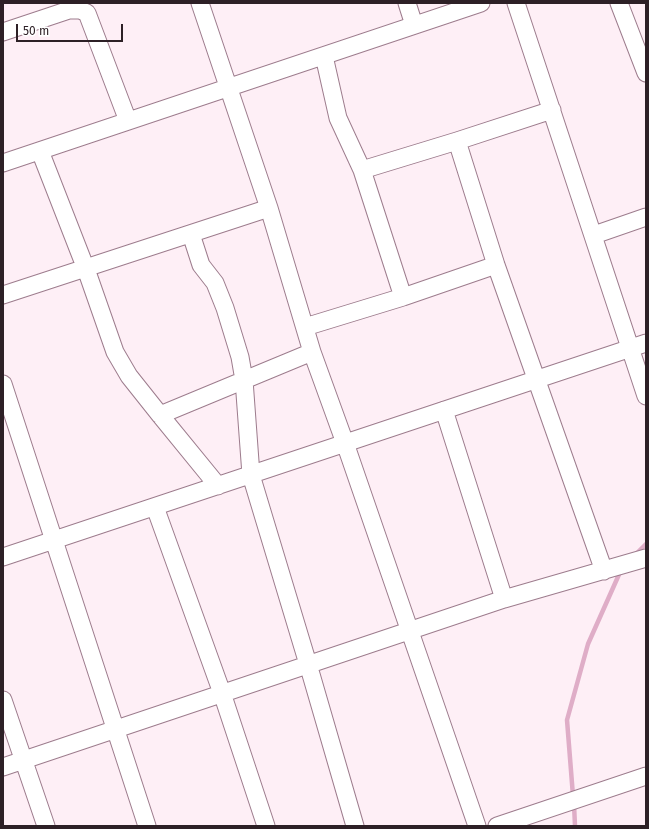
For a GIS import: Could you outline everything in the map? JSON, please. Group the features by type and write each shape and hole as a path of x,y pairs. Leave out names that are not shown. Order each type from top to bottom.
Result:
{"street":[{"path":"200,3 269,208 312,352 345,443 477,826"},
{"path":"407,3 414,25"},
{"path":"3,163 481,3"},
{"path":"516,3 594,235 638,346 646,396"},
{"path":"619,3 646,73"},
{"path":"3,32 68,10 80,10 87,13 128,121"},
{"path":"324,56 338,118 362,170 403,297"},
{"path":"362,170 552,110"},
{"path":"457,141 496,265 604,571"},
{"path":"40,151 86,269 115,352 130,376 218,486"},
{"path":"3,295 269,208"},
{"path":"594,235 646,218"},
{"path":"191,234 201,265 215,283 225,308 242,362 252,475 354,826"},
{"path":"305,327 403,297 496,265"},
{"path":"3,557 638,346"},
{"path":"160,415 312,352"},
{"path":"3,384 114,729 147,826"},
{"path":"444,410 504,599"},
{"path":"155,507 222,693 266,826"},
{"path":"3,767 504,599 646,558"},
{"path":"3,700 46,826"},
{"path":"497,826 646,776"}],"waterway":[{"path":"634,556 646,544"},
{"path":"573,796 567,720 588,644 621,570"},
{"path":"574,804 575,826"}]}
